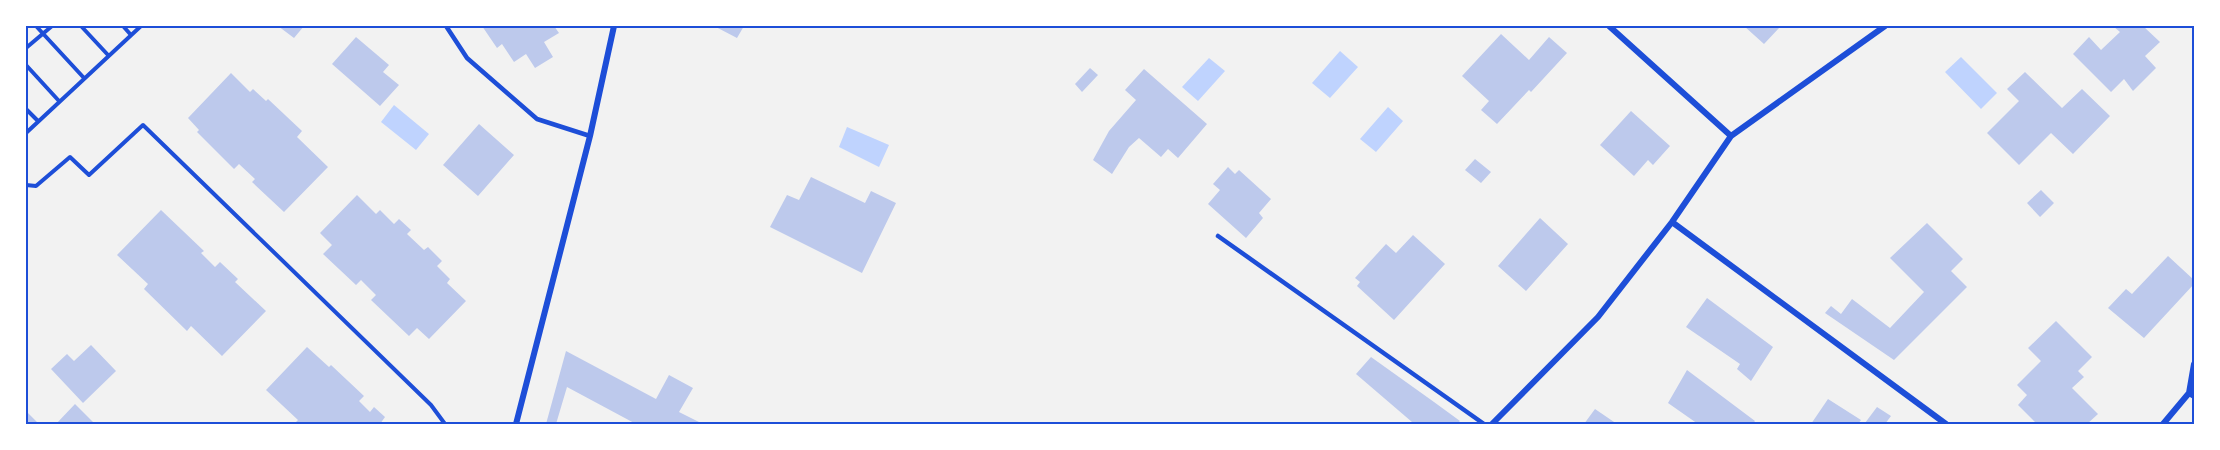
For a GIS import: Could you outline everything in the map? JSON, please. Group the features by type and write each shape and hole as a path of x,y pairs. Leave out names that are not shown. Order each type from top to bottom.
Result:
{"street":[{"path":"516,424 590,136 614,26"},
{"path":"1609,26 1731,136"},
{"path":"1492,424 1598,317 1672,222 1731,136 1885,26"},
{"path":"1672,222 1946,424"},
{"path":"2163,424 2192,395 2194,364"}],"lane":[{"path":"446,26 466,58 537,119 590,136"},
{"path":"1218,236 1484,424"}],"path":[{"path":"36,26 84,78"},
{"path":"26,48 52,26"},
{"path":"81,26 108,55"},
{"path":"123,26 131,34"},
{"path":"26,133 141,26"},
{"path":"26,65 59,101"},
{"path":"26,109 38,121"},
{"path":"26,185 36,186 70,157 89,175 143,125 431,405 445,424"}],"water":[{"path":"1340,51 1358,67 1330,98 1312,83"},
{"path":"1961,57 1997,93 1981,109 1945,72"},
{"path":"1209,58 1225,71 1198,101 1182,87"},
{"path":"394,105 429,134 416,150 381,122"},
{"path":"1388,107 1403,121 1376,152 1360,139"},
{"path":"847,127 889,145 879,167 839,147"}],"building":[{"path":"278,26 304,26 294,38"},
{"path":"482,26 554,26 559,33 544,42 553,57 535,68 526,54 514,62 502,44 497,48"},
{"path":"714,26 744,26 737,38"},
{"path":"1744,26 1781,26 1764,44"},
{"path":"2113,26 2143,26 2160,42 2145,56 2156,68 2133,91 2124,79 2111,92 2073,54 2089,37 2101,50 2120,32"},
{"path":"1501,34 1529,60 1549,37 1567,53 1497,124 1481,110 1489,101 1462,76"},
{"path":"356,37 389,65 383,72 399,85 380,106 332,64"},
{"path":"1090,68 1098,75 1082,92 1075,84"},
{"path":"1144,69 1207,124 1178,158 1168,149 1161,157 1139,138 1129,147 1112,174 1093,160 1109,131 1136,100 1125,90"},
{"path":"2025,72 2062,108 2082,89 2110,116 2073,154 2051,133 2019,165 1987,133 2019,101 2007,89"},
{"path":"231,73 250,92 253,89 266,101 268,99 302,131 297,137 328,167 284,212 252,182 255,179 239,164 234,169 197,132 199,130 188,118"},
{"path":"1631,111 1670,146 1653,165 1648,160 1634,176 1600,145"},
{"path":"479,124 514,155 478,196 443,165"},
{"path":"1475,159 1491,172 1481,183 1465,170"},
{"path":"1228,167 1235,174 1239,170 1271,199 1259,213 1263,218 1246,238 1208,204 1220,190 1213,184"},
{"path":"811,177 865,203 871,191 896,203 862,273 770,227 787,195 799,200"},
{"path":"2041,190 2054,203 2040,217 2027,203"},
{"path":"357,195 376,214 380,210 394,224 399,219 411,230 407,234 424,250 428,247 442,261 437,266 450,279 447,283 466,301 429,339 417,328 409,336 371,300 376,295 361,280 356,285 323,254 332,245 320,233"},
{"path":"161,210 204,251 201,253 215,267 220,262 238,279 235,282 266,311 222,356 191,326 187,331 144,289 148,284 117,255"},
{"path":"1540,218 1568,244 1526,291 1498,266"},
{"path":"1927,223 1963,259 1951,271 1967,287 1894,360 1825,313 1831,306 1841,314 1852,299 1890,328 1924,292 1890,258"},
{"path":"1413,235 1445,264 1394,320 1357,286 1360,282 1355,278 1386,244 1396,253"},
{"path":"2168,256 2194,280 2194,284 2144,338 2108,308 2126,289 2132,294"},
{"path":"1707,298 1773,347 1751,381 1737,369 1740,364 1686,327"},
{"path":"2056,321 2092,357 2078,371 2084,377 2072,388 2098,414 2087,424 2037,424 2018,405 2027,395 2017,385 2041,361 2028,348"},
{"path":"91,345 116,371 83,403 51,369 67,354 74,361"},
{"path":"307,347 329,367 331,365 364,396 359,401 370,412 374,407 385,417 380,424 294,424 298,420 266,390"},
{"path":"566,351 656,399 669,375 693,388 679,412 703,424 636,424 567,387 556,424 546,424"},
{"path":"1371,357 1460,421 1457,424 1410,424 1412,422 1356,374"},
{"path":"1687,370 1755,421 1753,424 1698,424 1668,403"},
{"path":"1828,399 1861,420 1858,424 1811,424"},
{"path":"75,404 95,424 56,424"},
{"path":"1877,407 1891,416 1885,424 1865,423"},
{"path":"1595,409 1617,424 1584,424"},
{"path":"26,411 39,424 26,424"}]}
